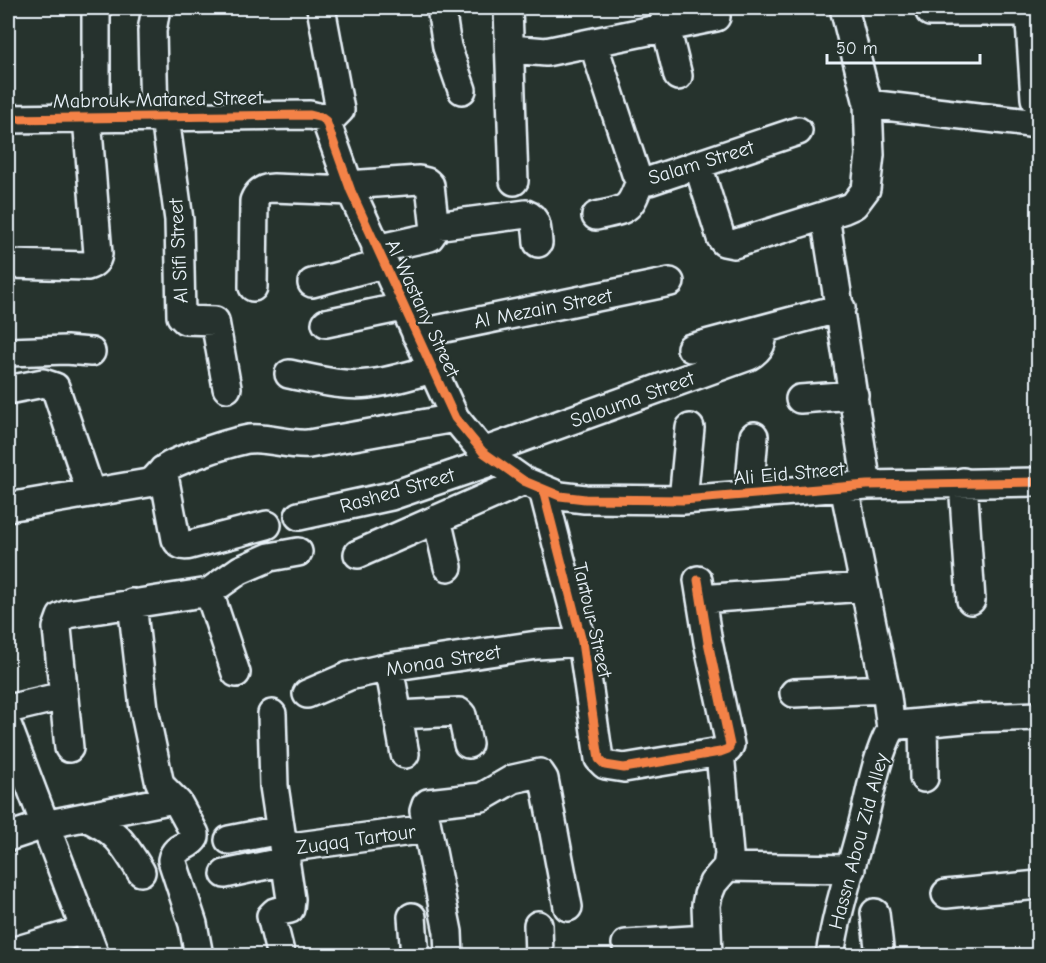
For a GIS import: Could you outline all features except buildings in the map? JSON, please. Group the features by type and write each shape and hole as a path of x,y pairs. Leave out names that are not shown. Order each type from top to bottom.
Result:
{"main road":[{"path":"1032,10 1038,98"}],"street":[{"path":"8,264 87,266 97,260 92,118 96,8"},
{"path":"156,8 152,31 159,118"},
{"path":"316,116 334,116 340,110 321,8"},
{"path":"441,8 449,54 462,90"},
{"path":"508,8 514,181"},
{"path":"698,165 721,238 729,244 825,216 854,205 866,189 870,154 868,104 844,8"},
{"path":"930,12 1032,10"},
{"path":"511,49 546,52 593,43 665,17 716,18"},
{"path":"665,17 678,76"},
{"name":"Salam Street","path":"593,43 640,181 649,181 798,131"},
{"path":"868,104 1038,124"},
{"name":"Mabrouk Matared Street","path":"8,119 316,116"},
{"name":"Al Wastany Street","path":"316,116 326,121 349,188 455,418 488,456 534,486"},
{"name":"Al Sifi Street","path":"159,118 179,220 180,316 185,320 215,321 226,388"},
{"path":"253,287 254,201 258,193 265,188 349,188 419,180 430,185 434,234 312,283"},
{"path":"596,216 627,208 633,201 640,181"},
{"path":"435,226 526,214 535,220 538,243"},
{"path":"825,216 854,395 856,486 864,587 891,729 899,725 975,718 1038,716"},
{"name":"Al Mezain Street","path":"416,334 670,282"},
{"path":"326,323 403,306"},
{"path":"691,348 840,308"},
{"name":"Salouma Street","path":"488,456 749,356 763,342 763,329"},
{"path":"8,352 66,350 91,352"},
{"path":"289,374 349,385 366,385 432,369"},
{"path":"8,390 44,383 50,384 59,393 91,493"},
{"path":"800,399 854,395"},
{"path":"8,507 148,483 174,464 250,439 309,444 455,418"},
{"path":"683,500 690,428"},
{"path":"749,495 754,436"},
{"name":"Rashed Street","path":"299,516 391,496 488,456"},
{"path":"163,470 176,538 184,547 267,525"},
{"path":"963,482 971,600"},
{"name":"Ali Eid Street","path":"534,486 560,496 585,499 683,500 856,486 1038,482"},
{"path":"358,554 437,519 534,486"},
{"name":"Tartour Street","path":"534,486 582,642 599,759 605,765 624,768 725,747"},
{"path":"437,519 448,567"},
{"path":"69,748 57,628 61,617 132,603 209,592 240,570 270,557 298,552"},
{"path":"626,944 707,947 706,905 708,895 713,883 727,867 729,854 725,747 700,589 864,587"},
{"path":"209,592 236,673"},
{"path":"132,603 144,709 159,780 162,787 174,799 195,837 192,843 178,848 174,854 174,866 193,924 199,956"},
{"name":"Monaa Street","path":"307,694 349,676 389,667 537,645 582,642"},
{"path":"389,667 405,754"},
{"path":"794,693 885,689"},
{"path":"8,709 63,696"},
{"path":"398,715 459,712 462,716 468,744"},
{"path":"272,714 274,786 292,904 285,911 273,914 270,919 281,956"},
{"path":"923,723 924,778"},
{"path":"8,728 95,956"},
{"name":"Hassn Abou Zid Alley","path":"830,956 834,923 851,869 881,752 891,729"},
{"name":"Zuqaq Tartour","path":"448,944 424,811 428,803 482,797 513,779 540,772 544,778 568,907"},
{"path":"8,837 44,825 174,799"},
{"path":"84,817 103,826 119,838 136,874 174,866"},
{"name":"Zuqaq Tartour","path":"283,846 428,829"},
{"path":"229,840 283,846"},
{"path":"225,874 283,846"},
{"path":"727,867 851,869"},
{"path":"946,894 1038,885"},
{"path":"875,913 880,956"},
{"path":"412,917 415,956"},
{"path":"538,925 539,956"},
{"path":"8,953 85,930"}],"cycle path":[{"path":"8,119 310,115 322,118 326,121 351,191 455,418 483,452 524,481 560,496 585,499 683,500 867,485 1038,482"},
{"path":"543,490 582,642 599,759 605,765 624,768 728,749 730,745 708,642 698,580"}]}
